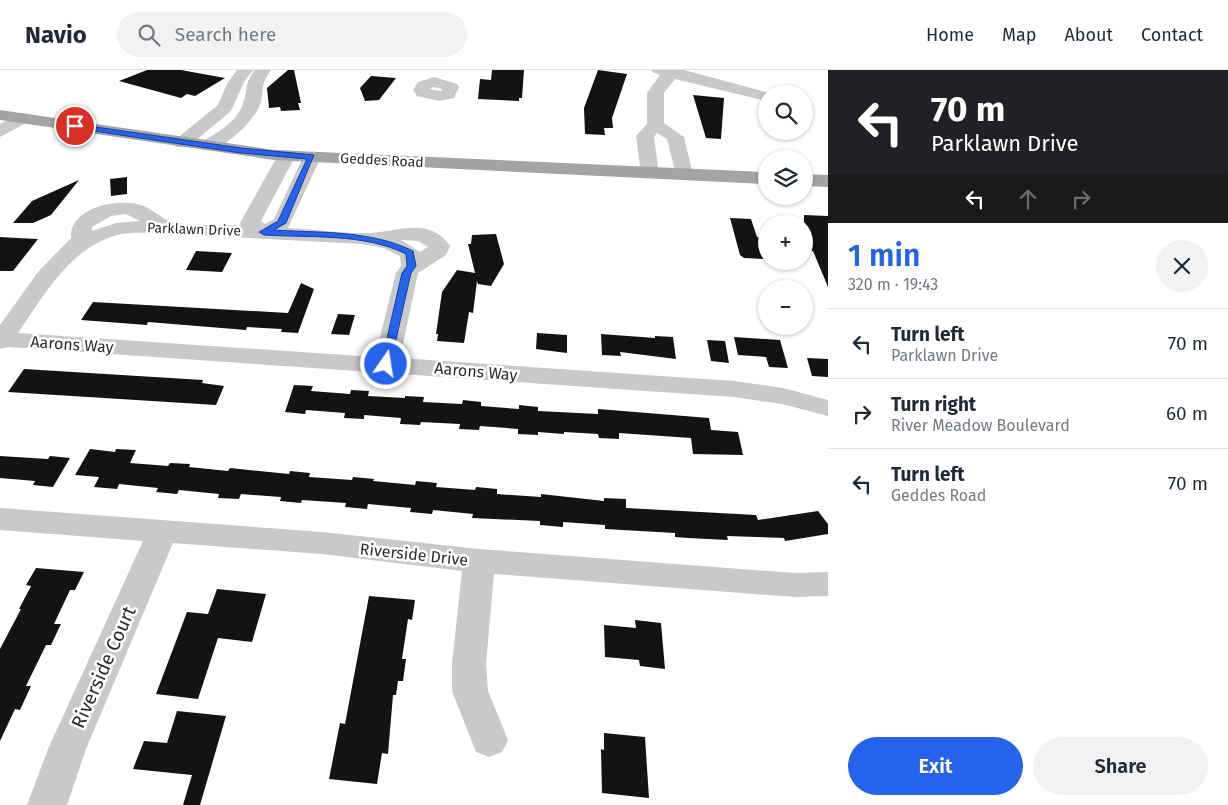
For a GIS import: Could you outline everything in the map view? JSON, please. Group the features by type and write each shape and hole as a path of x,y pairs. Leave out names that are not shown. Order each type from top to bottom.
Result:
{"main road":[{"name":"Geddes Road","path":"0,115 287,156 758,178"},
{"path":"813,180 828,181"}],"street":[{"path":"182,142 225,107 236,82 245,70"},
{"path":"208,146 229,131 246,114 252,101 253,82 263,70"},
{"path":"656,125 654,105 657,88 669,71 758,94"},
{"path":"0,132 22,118"},
{"path":"650,174 645,136 656,125"},
{"path":"656,125 675,137 684,175"},
{"path":"287,156 250,223 264,232 282,223 312,157"},
{"name":"Parklawn Drive","path":"1,340 54,268 84,241 110,231 139,227 362,238 390,243 410,253 412,266"},
{"path":"362,238 406,234 430,238 436,241 439,246 438,250 412,266 407,273 386,364"},
{"name":"Aarons Way","path":"1,340 386,364 734,389 783,396 828,408"},
{"name":"Riverside Drive","path":"0,519 322,543 479,561 795,585 828,584"},
{"name":"Riverside Court","path":"47,805 67,749 163,531"},
{"path":"479,561 469,664 470,691 489,740"}],"building":[{"path":"147,70 181,70 225,78 195,96 187,94 181,98 119,81"},
{"path":"288,70 294,70 301,103 298,103 300,110 281,111 280,107 269,108 267,88"},
{"path":"492,70 524,70 522,98 519,98 519,101 478,99 480,79 491,80"},
{"path":"598,70 627,74 612,118 613,128 604,128 605,135 585,134 584,108"},
{"path":"371,76 396,78 379,100 365,101 360,88"},
{"path":"693,95 724,98 721,139 706,138"},
{"path":"127,177 127,194 111,196 110,179"},
{"path":"79,180 51,215 33,223 13,223 32,201"},
{"path":"813,215 828,216 828,287 813,251"},
{"path":"730,218 751,219 758,237 758,259 744,258 740,255"},
{"path":"496,234 504,264 491,286 478,284 477,281 473,313 469,312 464,343 437,341 438,334 436,334 442,292 457,270 475,273 468,244 471,244 472,235"},
{"path":"0,237 38,239 13,271 0,271"},
{"path":"196,251 232,253 222,272 186,270"},
{"path":"301,283 314,289 298,333 281,332 282,329 247,327 246,330 148,322 147,325 81,320 93,302 288,313"},
{"path":"338,314 355,315 349,335 331,334"},
{"path":"537,333 567,335 567,353 536,349"},
{"path":"601,334 655,338 655,336 673,337 676,359 620,352 621,356 602,355"},
{"path":"734,337 780,340 788,368 769,367 766,357 738,355"},
{"path":"707,340 725,341 729,363 711,361"},
{"path":"807,358 828,359 828,377 812,376"},
{"path":"24,369 203,380 202,383 224,386 216,405 8,392"},
{"path":"294,385 313,386 311,391 350,394 351,390 369,391 368,396 424,397 423,402 462,404 463,400 481,402 481,406 519,409 519,405 538,407 538,411 598,414 598,409 709,418 711,430 738,432 743,455 693,454 691,438 619,433 619,439 599,438 598,434 564,432 564,434 538,432 538,435 518,434 518,429 480,426 479,430 459,429 460,424 421,422 420,425 400,424 401,418 364,415 364,419 344,418 345,413 306,410 305,414 285,412"},
{"path":"90,449 115,452 116,449 136,450 130,463 168,466 170,463 190,464 189,467 228,471 230,468 289,474 290,471 310,473 309,477 352,480 353,477 415,485 416,481 437,483 436,487 475,490 476,487 497,489 497,494 541,497 541,494 604,501 604,498 626,499 626,508 756,515 758,520 818,511 828,524 828,534 785,541 784,538 727,536 728,540 688,538 675,537 675,533 605,529 605,525 563,522 563,527 540,525 540,521 472,518 473,514 433,510 432,514 410,512 411,508 368,504 367,509 345,507 346,503 302,500 301,503 280,501 281,497 241,494 239,499 218,498 219,494 179,490 177,494 156,492 158,488 119,484 117,489 94,487 99,477 75,475"},
{"path":"0,456 48,459 50,456 70,458 53,487 33,485 35,481 0,478"},
{"path":"36,568 84,572 75,590 70,590 54,624 61,624 51,645 46,645 26,686 31,686 20,710 15,709 0,741 0,649 21,609 19,609 31,586 26,585"},
{"path":"217,589 266,594 252,642 218,638 198,699 156,694 187,612 208,614"},
{"path":"369,596 415,600 412,620 408,619 402,659 406,659 403,681 398,681 396,695 393,695 388,754 382,753 377,784 329,779 340,723 345,724"},
{"path":"635,620 661,623 665,669 640,666 639,660 605,657 604,625 636,628"},
{"path":"177,711 226,716 200,805 183,805 192,775 133,769 144,741 167,743"},
{"path":"604,733 645,737 649,798 602,793 601,749 604,750"}],"route":[{"path":"75,126 274,155 312,157 282,223 264,232 362,238 390,243 410,253 412,266 407,273 386,364"}]}
